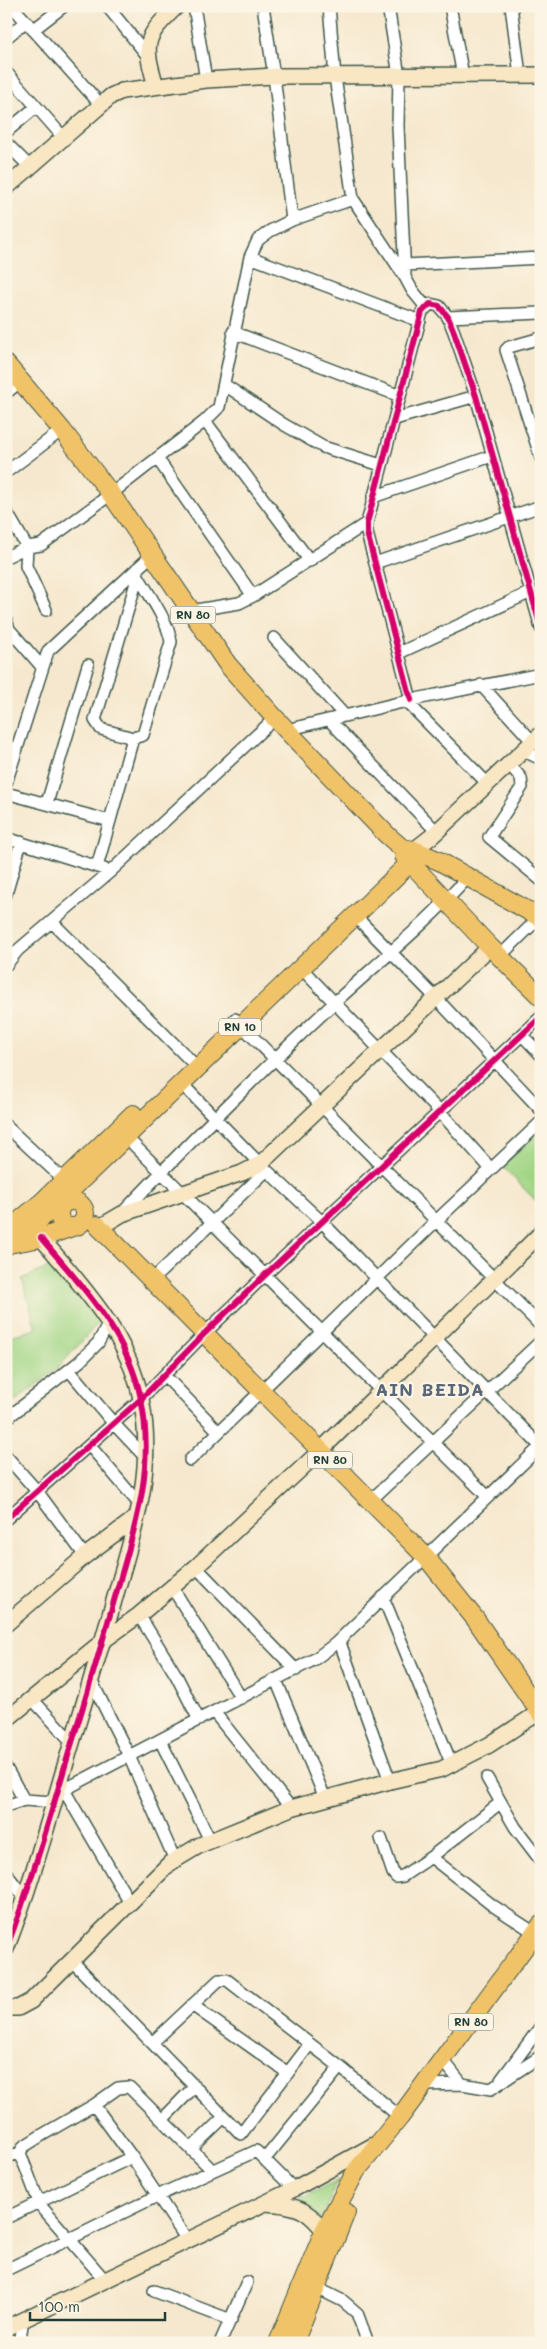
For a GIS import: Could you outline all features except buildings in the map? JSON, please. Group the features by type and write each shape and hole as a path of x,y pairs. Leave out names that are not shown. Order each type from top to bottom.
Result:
{"main road":[{"name":"RN 80","path":"6,364 62,430 111,494 228,665 281,724 412,853"},
{"path":"412,853 468,877 541,917"},
{"path":"412,853 447,901 541,997"},
{"name":"RN 10","path":"66,1193 190,1060 302,968 356,917 412,853"},
{"name":"RN 10","path":"8,1240 66,1193 126,1137 181,1083 238,1022 412,853"},
{"name":"RN 80","path":"66,1193 87,1226 152,1280 426,1557 476,1620 540,1712"},
{"path":"66,1193 60,1220 87,1226"},
{"path":"8,1240 41,1238 87,1226"},
{"name":"RN 80","path":"278,2343 356,2171 384,2139 538,1929"},
{"name":"RN 80","path":"294,2343 316,2288 328,2236"}],"street":[{"path":"6,38 64,6"},
{"path":"107,6 147,56"},
{"path":"156,86 147,56 148,40 177,6"},
{"path":"194,6 206,80"},
{"path":"263,6 274,76 292,220"},
{"path":"329,6 335,77 353,199 406,277 412,290 426,306"},
{"path":"388,6 399,76 398,126 406,277"},
{"path":"450,6 463,76"},
{"path":"511,6 520,75"},
{"path":"10,8 29,26 101,105"},
{"path":"6,72 63,137"},
{"path":"6,188 111,96 122,91 206,80 274,76 541,75"},
{"path":"6,132 36,107"},
{"path":"6,143 30,167"},
{"path":"6,557 26,547 41,544 111,494 205,421 219,407 250,257 258,240 270,231 292,220 353,199"},
{"path":"250,257 420,320"},
{"path":"405,265 541,258"},
{"path":"426,306 436,304 448,317 476,396 492,456 535,597 541,628"},
{"path":"426,306 420,320 367,523 409,701 488,784"},
{"path":"448,317 540,317"},
{"path":"233,332 400,396"},
{"path":"541,338 507,348 506,352 541,458"},
{"path":"6,393 21,381"},
{"path":"225,385 283,424 323,447 381,465"},
{"path":"395,419 476,396"},
{"path":"205,421 310,561"},
{"path":"10,470 62,430"},
{"path":"373,497 492,456"},
{"path":"157,458 253,596"},
{"path":"375,563 541,506"},
{"path":"6,511 26,547 26,566 46,610"},
{"path":"190,611 239,603 310,561 367,523"},
{"path":"6,783 10,756 42,667 52,646 137,574 153,554"},
{"path":"137,574 170,635 171,642 143,735 133,738 100,729 95,720 137,574"},
{"path":"399,654 535,597"},
{"path":"6,620 13,634 42,667"},
{"path":"274,638 345,716"},
{"path":"47,803 88,665"},
{"path":"6,965 18,950 281,724 329,720 481,685 541,674"},
{"path":"481,685 533,742 541,759"},
{"path":"329,720 436,832"},
{"path":"97,866 133,738"},
{"path":"412,853 533,742"},
{"path":"509,764 521,778 522,787 489,838 541,880"},
{"path":"6,793 110,821"},
{"path":"6,838 111,871"},
{"path":"6,894 21,842"},
{"path":"122,1214 214,1118 334,1004 447,901 468,877"},
{"path":"356,917 390,954 436,998 541,1110"},
{"path":"152,1280 212,1222 322,1106 436,998 541,917"},
{"path":"52,922 190,1060"},
{"path":"6,946 18,950"},
{"path":"302,968 334,1004 440,1112 491,1169"},
{"path":"6,1518 90,1446 141,1399 204,1333 541,1017"},
{"path":"238,1022 380,1167 436,1220 541,1326"},
{"path":"522,1035 541,1055"},
{"path":"6,1806 24,1800 58,1796 129,1756 296,1670 315,1658 339,1640 541,1446 321,1222 263,1168 181,1083"},
{"path":"190,1460 436,1220 541,1122"},
{"path":"6,1126 66,1193"},
{"path":"126,1137 488,1497"},
{"path":"87,1226 242,1173 263,1168"},
{"path":"6,1720 33,1700 103,1641 139,1616 196,1567 320,1451 541,1233"},
{"path":"6,1949 11,1928 24,1897 58,1796 72,1742 103,1641 139,1511 147,1459 141,1399 131,1367 109,1323 93,1299 41,1238"},
{"path":"6,1418 69,1370 98,1343 109,1323"},
{"path":"370,1501 541,1341"},
{"path":"69,1370 114,1424 147,1459"},
{"path":"165,1376 219,1432"},
{"path":"90,1446 139,1511"},
{"path":"6,1456 37,1491 85,1556"},
{"path":"6,1624 139,1511"},
{"path":"196,1567 296,1670"},
{"path":"172,1588 241,1698"},
{"path":"384,1597 452,1765"},
{"path":"139,1616 176,1675 199,1720"},
{"path":"339,1640 390,1781"},
{"path":"91,1680 129,1756 175,1860"},
{"path":"276,1680 325,1798"},
{"path":"33,1700 72,1742"},
{"path":"214,1712 291,1808"},
{"path":"6,2008 18,2008 30,2001 175,1860 210,1840 291,1808 390,1781 442,1770 489,1745 540,1712"},
{"path":"160,1740 210,1840"},
{"path":"6,1768 24,1800"},
{"path":"487,1778 500,1803 541,1861"},
{"path":"58,1796 130,1903"},
{"path":"382,1838 393,1873 396,1877 403,1876 431,1857 500,1803"},
{"path":"431,1857 492,1904 538,1929"},
{"path":"6,1872 24,1897"},
{"path":"71,1960 294,2189"},
{"path":"152,2042 219,1980 227,1980 340,2067 400,2117"},
{"path":"192,2005 288,2074"},
{"path":"496,2087 541,2026"},
{"path":"241,2134 310,2044"},
{"path":"424,2085 462,2084 485,2090 496,2087 541,2056"},
{"path":"443,2060 462,2084"},
{"path":"6,2270 212,2170 260,2155 340,2067"},
{"path":"162,2120 195,2086"},
{"path":"6,2158 20,2153 23,2147 94,2105 118,2088 129,2087 212,2170"},
{"path":"94,2105 132,2157 187,2240"},
{"path":"191,2149 224,2117"},
{"path":"6,2328 104,2279 294,2189 384,2139"},
{"path":"20,2153 39,2202 104,2279"},
{"path":"6,2218 132,2157"},
{"path":"264,2203 296,2206 311,2216 328,2236"},
{"path":"220,2343 248,2282"},
{"path":"316,2288 343,2301 357,2313 368,2343"},
{"path":"154,2291 231,2320"},
{"path":"19,2343 23,2320"}],"green space":[{"path":"541,1129 541,1206 502,1166"},
{"path":"56,1264 100,1321 58,1368 6,1408 6,1337 36,1329 22,1279"},
{"path":"338,2180 322,2218 294,2202"}],"cycle path":[{"path":"411,700 367,533 367,523 422,312 430,304 439,306 448,317 476,396 541,628"},
{"path":"6,1519 141,1399 265,1275 541,1017"},
{"path":"6,1949 43,1839 131,1542 145,1472 145,1424 135,1375 126,1353 102,1312 41,1238"}],"district":[{"name":"AIN BEIDA","path":"430,1390"}]}
